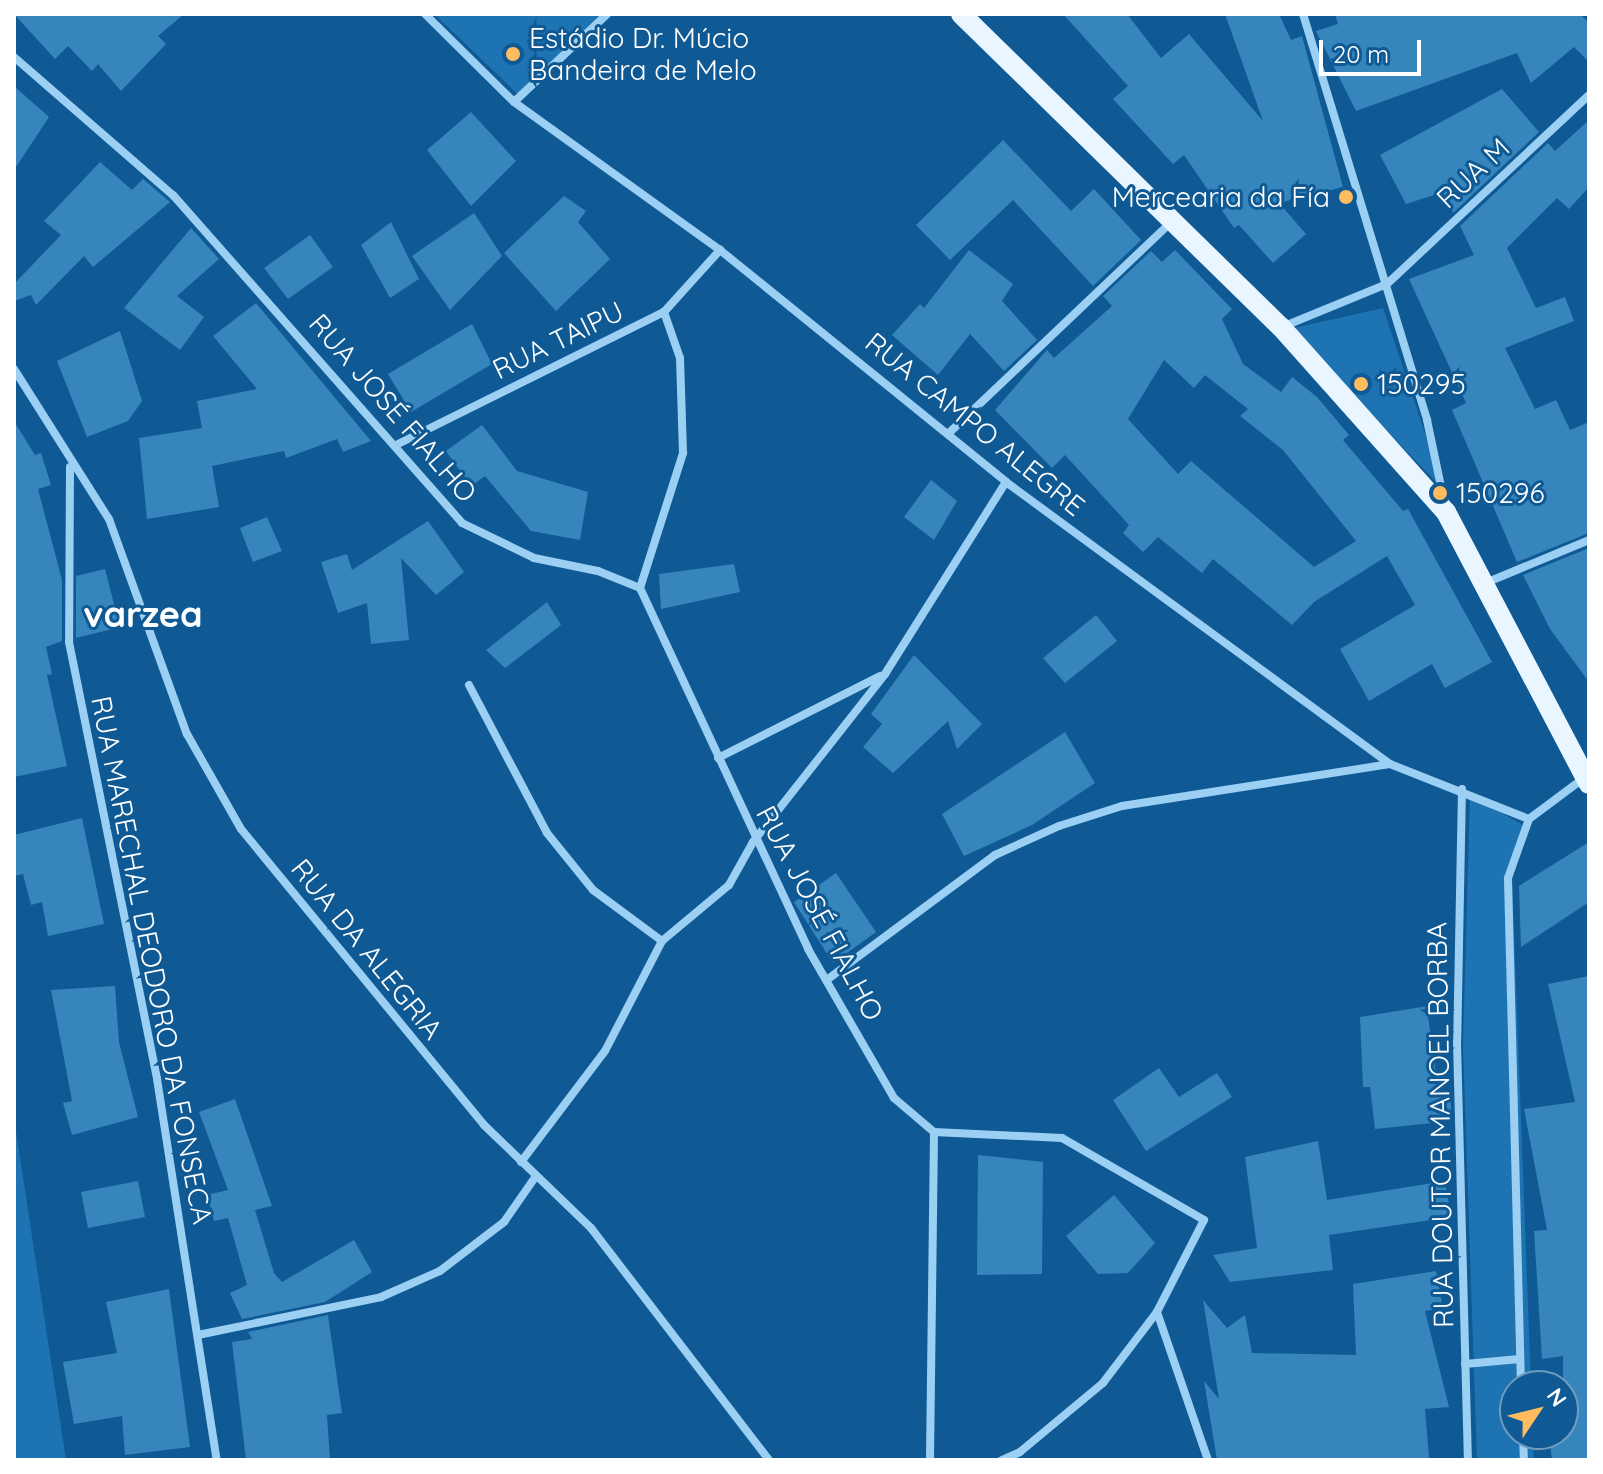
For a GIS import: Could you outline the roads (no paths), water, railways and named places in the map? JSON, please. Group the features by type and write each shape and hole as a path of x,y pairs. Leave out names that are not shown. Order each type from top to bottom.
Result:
{"main road":[{"path":"961,14 1281,327 1446,512 1587,781"}],"street":[{"name":"RUA CAMPO ALEGRE","path":"425,14 514,102 720,250 950,432 1006,482 1390,764 1462,789 1529,819"},
{"path":"514,102 607,14"},
{"path":"1303,14 1427,420 1446,512"},
{"name":"RUA JOSÉ FIALHO","path":"14,57 173,195 398,444 462,523 495,543 640,588 753,842 894,1098 934,1132"},
{"name":"RUA M","path":"1387,284 1589,95"},
{"path":"950,432 1173,220"},
{"name":"RUA TAIPU","path":"398,444 664,312 720,250"},
{"path":"1281,327 1387,284"},
{"path":"640,588 683,453 680,358 664,312"},
{"name":"RUA DA ALEGRIA","path":"14,369 70,466 109,519 187,734 241,829 389,1013 521,1162 591,1228 769,1460"},
{"name":"RUA MARECHAL DEODORO DA FONSECA","path":"70,466 69,642 157,1079 217,1460"},
{"path":"521,1162 605,1051 662,941 729,885 753,842 885,674 1006,482"},
{"path":"1483,584 1589,540"},
{"path":"718,758 885,674"},
{"path":"469,685 547,833 593,890 662,941"},
{"path":"828,979 995,855 1059,826 1122,806 1390,764"},
{"path":"1520,1370 1505,909 1511,866 1529,819 1587,781"},
{"name":"RUA DOUTOR MANOEL BORBA","path":"1462,789 1457,1043 1468,1460"},
{"path":"930,1460 934,1132 1062,1138 1201,1215 1204,1225 1157,1312 1103,1383 1020,1452 1002,1460"},
{"path":"198,1335 381,1297 440,1271 504,1222 536,1176"},
{"path":"1157,1312 1208,1460"},
{"path":"1465,1364 1520,1359"}],"place":[{"name":"Estádio Dr. Múcio Bandeira de Melo","path":"513,54"},
{"name":"Mercearia da Fía","path":"1346,197"},
{"name":"150295","path":"1361,384"},
{"name":"150296","path":"1440,493"}],"district":[{"name":"varzea","path":"143,614"}]}
